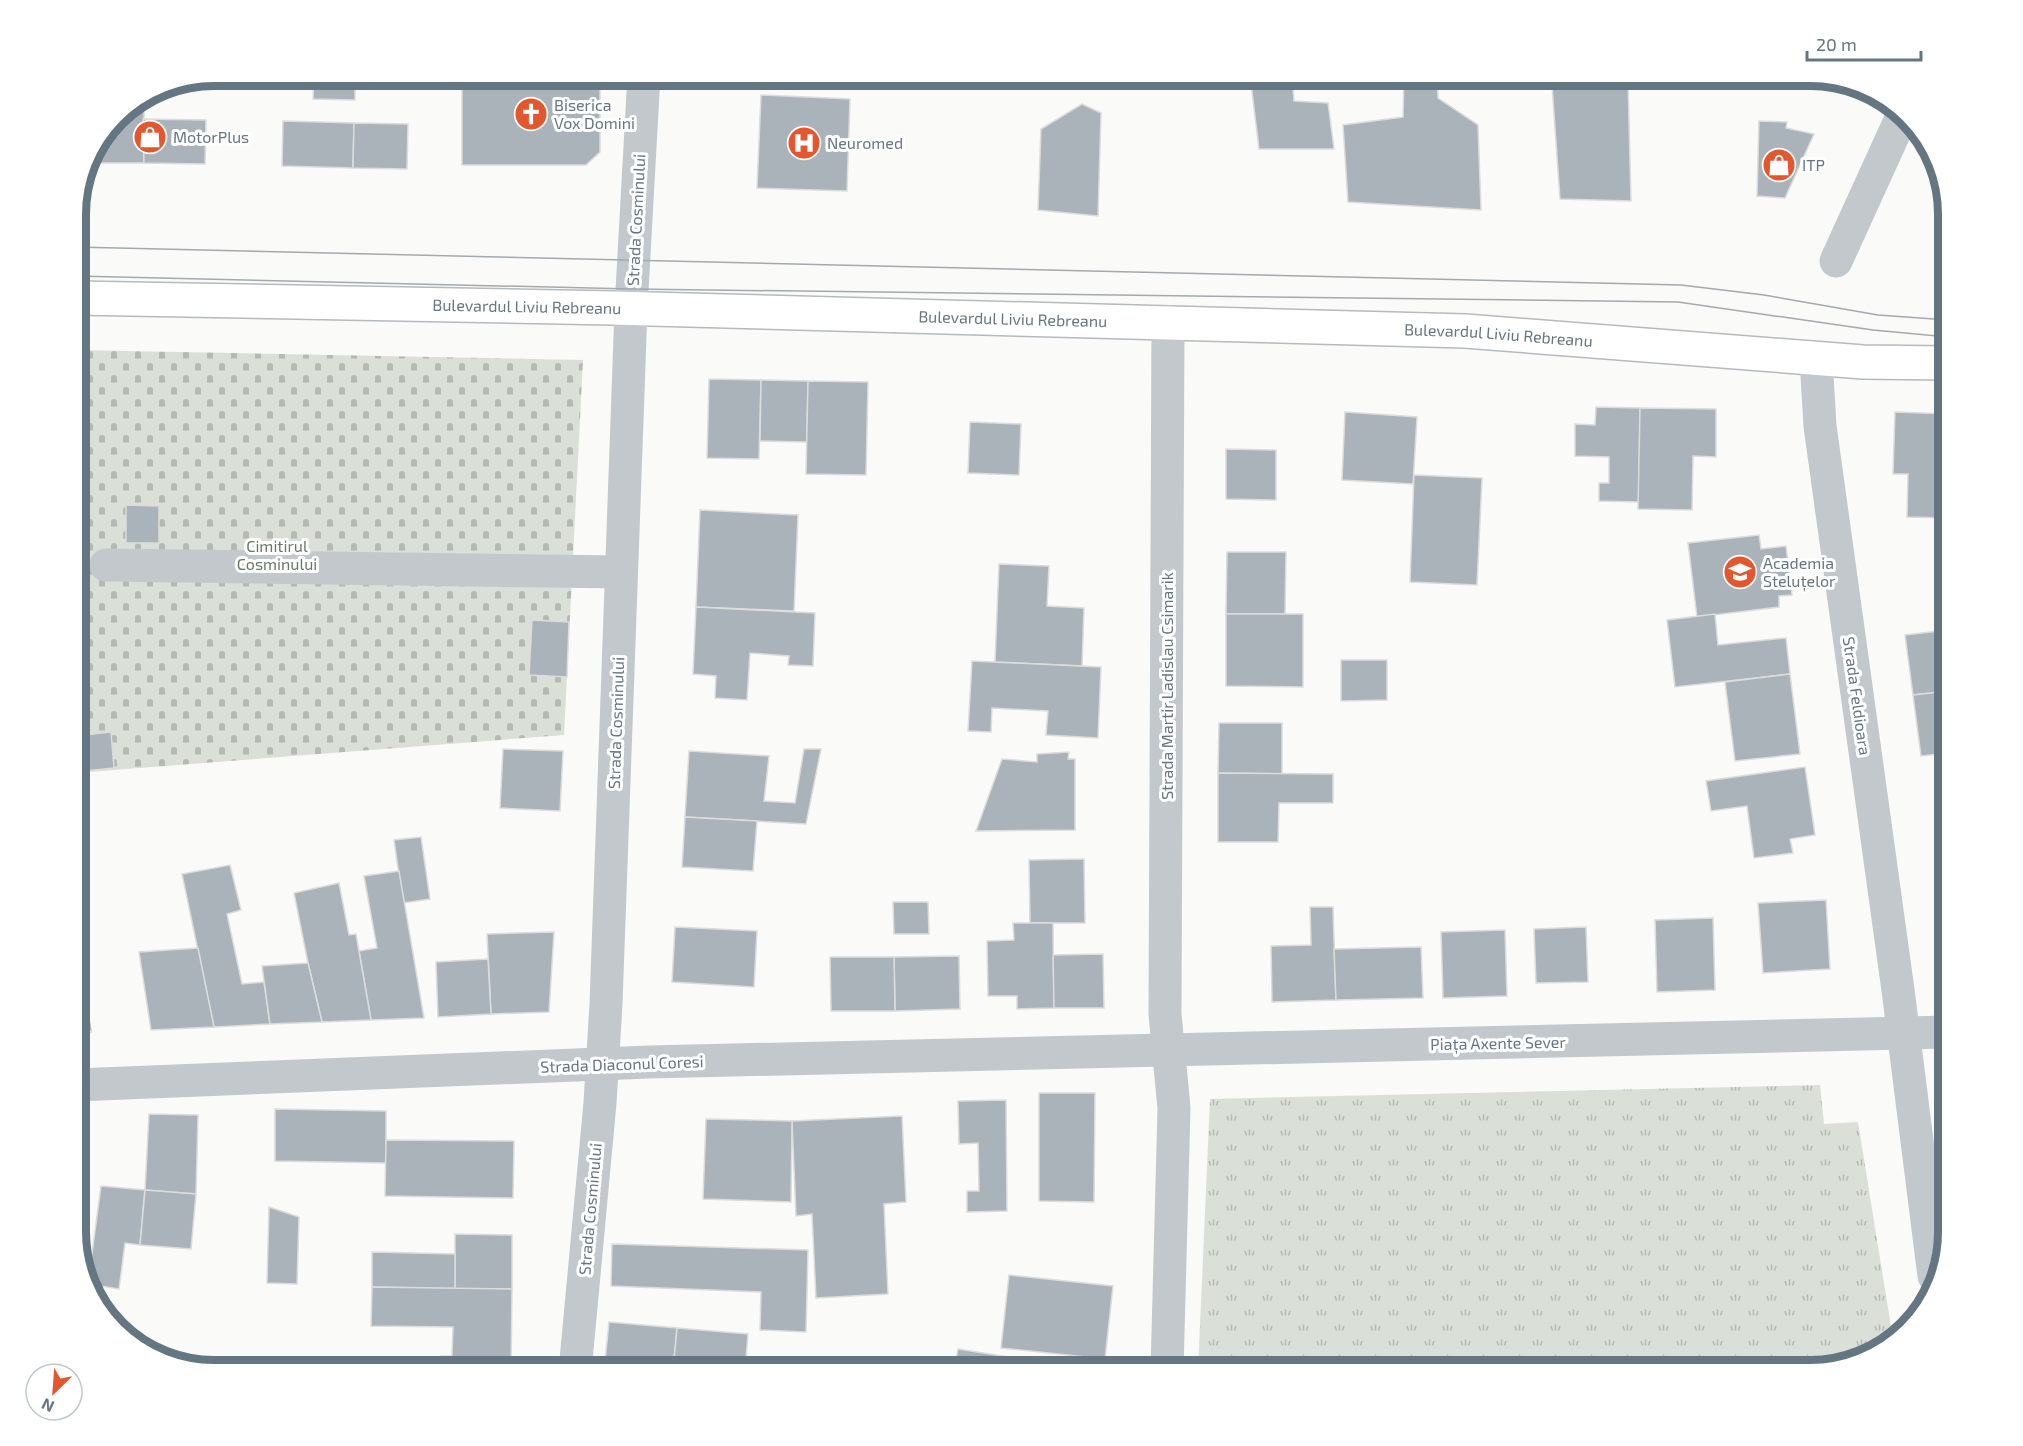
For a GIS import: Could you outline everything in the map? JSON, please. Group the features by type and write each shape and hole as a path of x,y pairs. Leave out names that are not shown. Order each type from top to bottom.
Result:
{"main road":[{"name":"Bulevardul Liviu Rebreanu","path":"86,298 631,309 1465,331 1816,359 1938,363"}],"street":[{"name":"Strada Cosminului","path":"576,1360 602,1065 631,309 643,86"},
{"path":"1836,261 1899,122"},
{"name":"Strada Martir Ladislau Csimarik","path":"1168,322 1165,1003 1168,1051"},
{"name":"Strada Feldioara","path":"1816,359 1820,426 1904,1033"},
{"path":"106,565 621,572"},
{"name":"Piața Axente Sever","path":"1168,1051 1938,1032"},
{"path":"1904,1033 1933,1267"},
{"path":"1167,1360 1174,1108 1168,1051"},
{"name":"Strada Diaconul Coresi","path":"86,1085 602,1065 1168,1051"}],"green space":[{"name":"Cimitirul Cosminului","path":"86,350 583,360 564,735 86,772"},
{"path":"86,993 92,1033 86,1033"},
{"path":"1820,1085 1824,1124 1858,1122 1892,1331 1874,1343 1851,1354 1818,1360 1198,1360 1210,1099"}],"building":[{"path":"314,86 355,86 355,100 313,99"},
{"name":"Biserica Vox Domini","path":"462,86 600,86 600,152 586,165 462,165"},
{"path":"1251,86 1293,86 1294,101 1328,103 1334,149 1259,149"},
{"path":"1404,86 1437,86 1438,98 1478,125 1481,210 1348,202 1343,125 1403,117"},
{"path":"1552,86 1628,86 1631,201 1560,199"},
{"name":"Neuromed","path":"761,95 850,99 847,191 757,188"},
{"path":"1082,104 1101,113 1098,216 1038,210 1041,129"},
{"path":"144,106 144,163 96,163 112,135 129,117"},
{"path":"143,119 206,120 205,164 144,163"},
{"path":"283,121 354,123 353,168 282,166"},
{"name":"ITP","path":"1759,121 1787,122 1786,128 1814,134 1785,198 1757,196"},
{"path":"354,123 408,124 407,169 353,168"},
{"path":"709,379 761,380 759,459 707,458"},
{"path":"761,380 808,381 807,442 760,441"},
{"path":"808,381 868,382 866,475 806,474"},
{"path":"1596,407 1640,408 1639,502 1599,501 1599,483 1609,483 1609,457 1575,456 1575,424 1595,425"},
{"path":"1640,408 1716,409 1716,457 1693,456 1692,510 1638,509"},
{"path":"1345,412 1417,417 1413,484 1342,480"},
{"path":"1895,412 1938,414 1938,518 1907,517 1908,474 1893,474"},
{"path":"970,422 1021,424 1019,475 968,473"},
{"path":"1226,449 1276,450 1276,500 1226,499"},
{"path":"1414,475 1482,478 1477,585 1410,582"},
{"path":"126,505 159,506 159,543 126,543"},
{"path":"700,510 798,515 794,611 696,607"},
{"name":"Academia Steluțelor","path":"1759,535 1761,549 1786,546 1792,595 1779,596 1779,607 1697,617 1688,543"},
{"path":"1227,552 1286,552 1285,614 1226,614"},
{"path":"999,564 1049,566 1047,606 1084,608 1082,666 995,662"},
{"path":"696,607 815,613 813,666 788,665 789,656 750,653 747,700 715,698 716,676 693,674"},
{"path":"1226,614 1303,614 1303,687 1226,686"},
{"path":"1715,614 1718,645 1786,638 1790,674 1675,687 1667,620"},
{"path":"532,620 569,622 567,677 529,675"},
{"path":"1938,631 1938,692 1913,695 1905,635"},
{"path":"1341,660 1387,660 1387,700 1341,701"},
{"path":"972,661 1101,667 1098,738 1046,735 1048,711 992,708 991,732 968,731"},
{"path":"1790,674 1800,754 1735,761 1725,682"},
{"path":"1938,692 1938,754 1921,756 1913,695"},
{"path":"1219,723 1282,723 1282,774 1218,773"},
{"path":"111,732 114,768 86,771 86,735"},
{"path":"503,749 563,751 560,811 500,808"},
{"path":"804,749 821,749 806,824 685,817 689,751 769,756 764,801 795,803"},
{"path":"1069,752 1068,759 1075,759 1075,830 976,831 1002,759 1037,762 1037,754"},
{"path":"1805,767 1815,835 1790,839 1793,853 1754,858 1747,806 1711,811 1706,781"},
{"path":"1218,773 1333,774 1333,803 1279,803 1278,842 1218,842"},
{"path":"685,817 757,821 753,871 682,867"},
{"path":"421,837 430,899 403,903 394,840"},
{"path":"1084,859 1085,923 1030,923 1029,860"},
{"path":"230,865 241,910 227,914 242,984 264,982 270,1024 214,1027 182,874"},
{"path":"399,871 424,1018 371,1020 359,951 377,948 364,876"},
{"path":"339,883 349,935 356,934 371,1020 322,1022 308,963 294,893"},
{"path":"1826,900 1830,969 1763,973 1758,903"},
{"path":"893,902 928,902 929,934 894,934"},
{"path":"1310,907 1333,907 1336,1000 1272,1002 1271,946 1311,945"},
{"path":"1713,918 1715,990 1657,992 1655,920"},
{"path":"1013,923 1053,923 1054,1008 1017,1009 1017,996 988,996 987,941 1014,940"},
{"path":"675,927 757,931 754,987 672,982"},
{"path":"1586,927 1588,982 1536,983 1534,929"},
{"path":"1505,930 1507,996 1443,998 1441,932"},
{"path":"554,932 549,1012 491,1014 487,934"},
{"path":"1421,947 1423,998 1336,1000 1334,949"},
{"path":"198,948 214,1027 151,1030 139,952"},
{"path":"1103,954 1104,1008 1054,1008 1053,955"},
{"path":"959,956 960,1009 895,1011 894,957"},
{"path":"830,957 894,957 895,1011 831,1011"},
{"path":"488,959 491,1014 438,1017 436,962"},
{"path":"308,963 322,1022 270,1024 262,966"},
{"path":"1039,1093 1095,1093 1094,1202 1039,1201"},
{"path":"1006,1100 1007,1211 967,1212 967,1191 979,1191 978,1143 959,1144 958,1101"},
{"path":"275,1109 386,1111 386,1163 275,1161"},
{"path":"149,1114 198,1115 196,1194 145,1190"},
{"path":"902,1116 906,1202 884,1204 888,1294 816,1298 812,1214 796,1216 792,1121"},
{"path":"706,1119 792,1121 791,1202 703,1199"},
{"path":"386,1140 514,1141 513,1198 385,1196"},
{"path":"101,1186 145,1190 140,1245 125,1243 119,1289 97,1285 90,1267"},
{"path":"145,1190 196,1194 191,1249 140,1245"},
{"path":"269,1207 299,1217 297,1284 267,1283"},
{"path":"455,1234 512,1235 512,1289 455,1289"},
{"path":"612,1244 808,1250 806,1332 760,1330 761,1292 611,1286"},
{"path":"372,1252 455,1254 455,1289 372,1287"},
{"path":"1009,1275 1113,1286 1105,1359 1001,1348"},
{"path":"372,1287 512,1289 511,1360 441,1360 441,1356 452,1356 453,1327 371,1326"},
{"path":"609,1322 677,1328 674,1360 605,1360"},
{"path":"677,1328 748,1334 746,1360 674,1360"},
{"path":"958,1349 1027,1360 956,1360"}],"tram line":[{"path":"86,247 1681,285 1764,295 1878,315 1938,319"},
{"path":"86,276 632,289 1678,302 1873,330 1938,336"}],"place":[{"name":"Biserica Vox Domini","path":"531,114"},
{"name":"MotorPlus","path":"150,137"},
{"name":"Neuromed","path":"804,143"},
{"name":"ITP","path":"1779,165"},
{"name":"Academia Steluțelor","path":"1740,572"}]}
